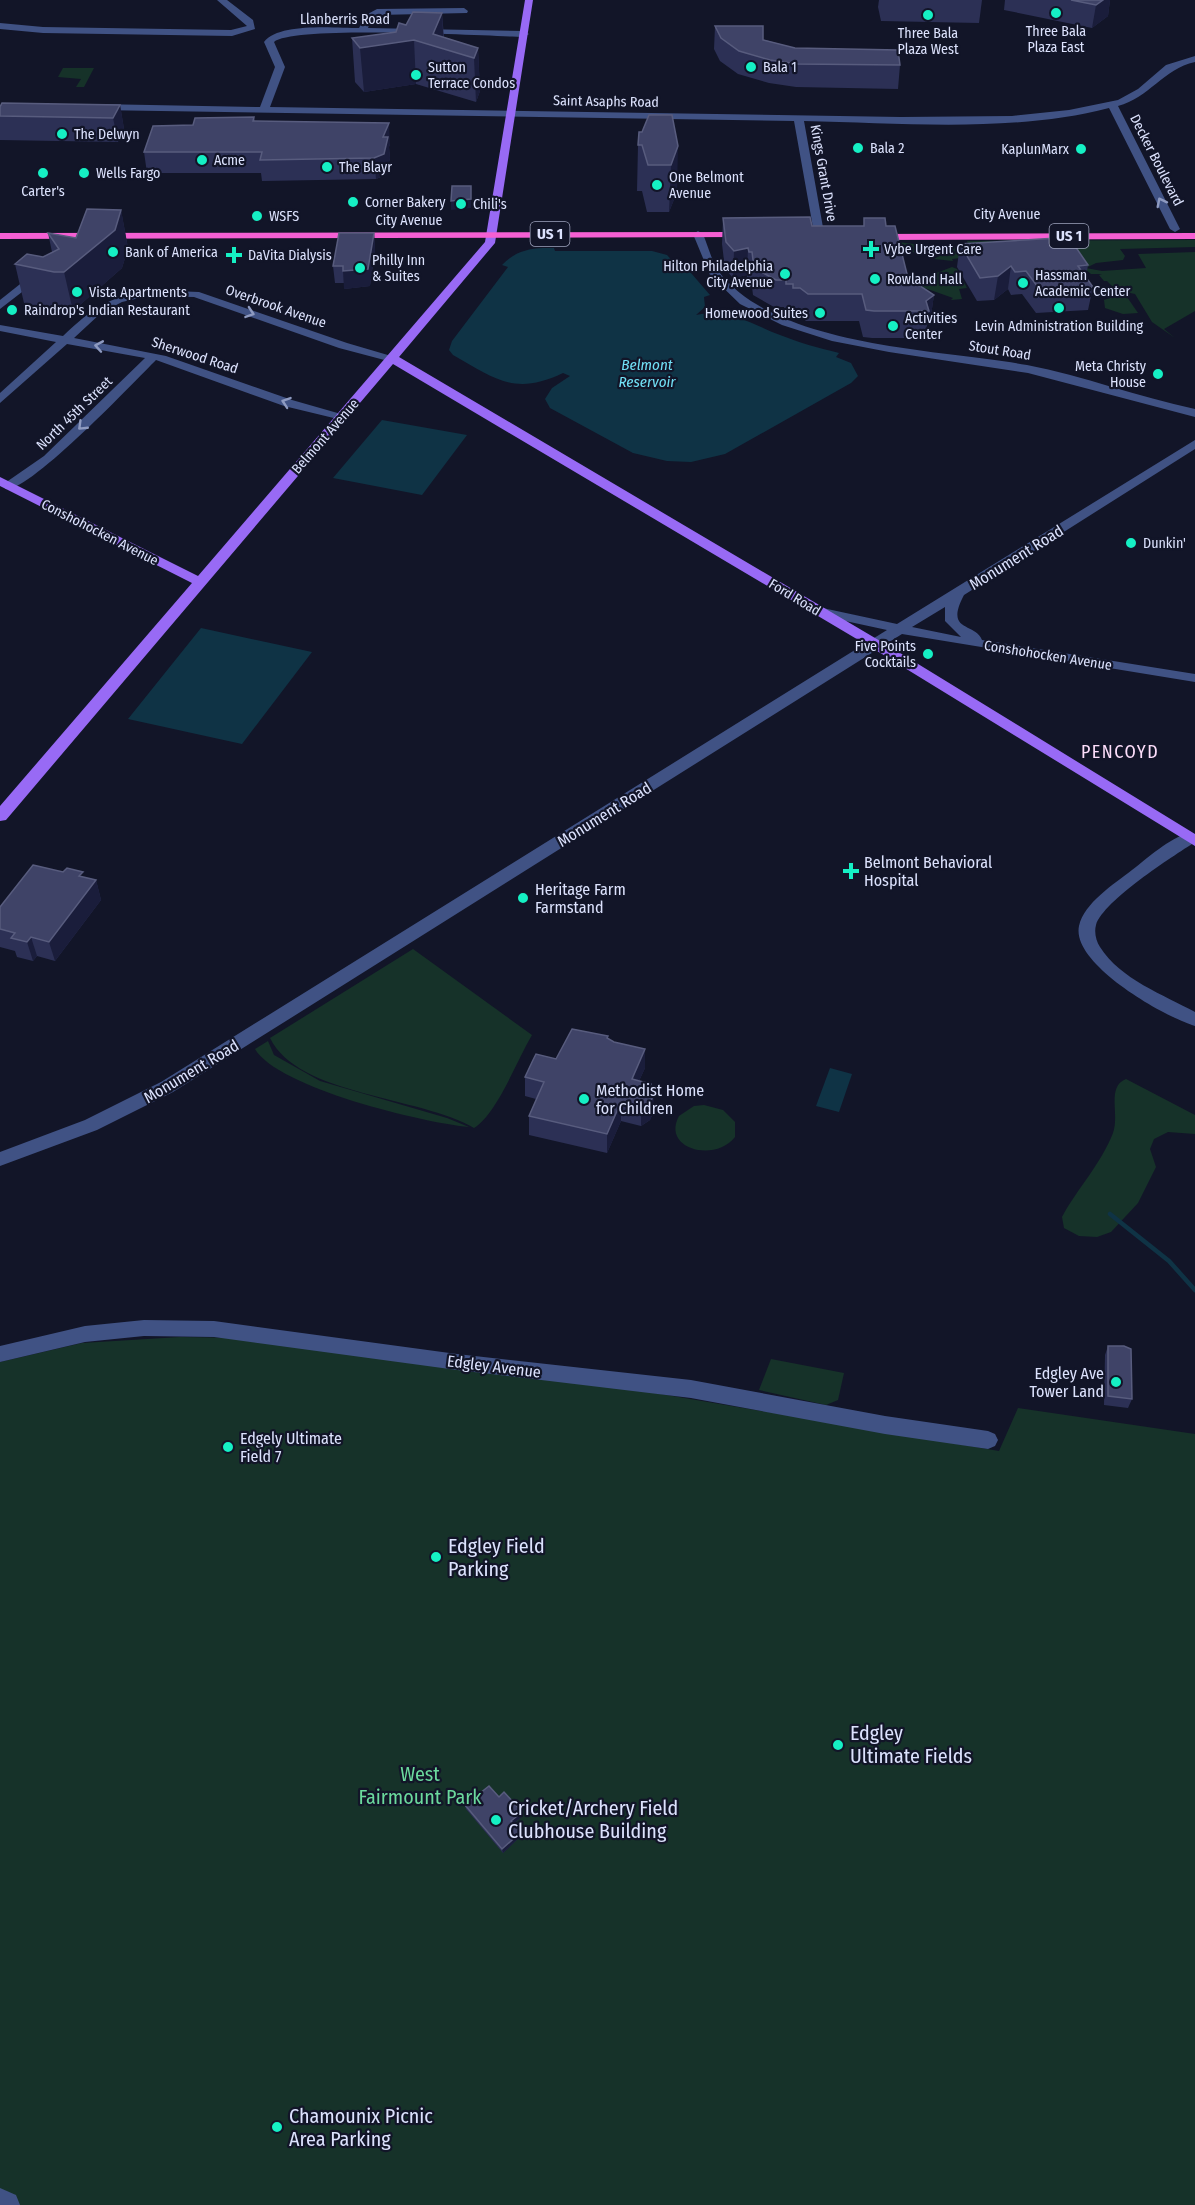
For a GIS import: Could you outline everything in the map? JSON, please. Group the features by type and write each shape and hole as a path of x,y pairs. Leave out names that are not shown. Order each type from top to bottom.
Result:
{"highway":[{"name":"City Avenue","path":"948,233 1195,229"},
{"name":"City Avenue","path":"863,233 1195,236"},
{"name":"City Avenue","path":"0,236 757,234"}],"main road":[{"name":"Belmont Avenue","path":"0,816 490,243 529,0"},
{"name":"Ford Road","path":"392,358 875,645 1192,839"},
{"name":"Conshohocken Avenue","path":"5,483 200,582"}],"street":[{"path":"0,26 32,29 224,33 249,30 252,23 221,0"},
{"path":"366,27 371,14 380,11 464,11"},
{"name":"Llanberris Road","path":"264,110 280,68 269,45 274,37 314,30 366,27 524,34"},
{"name":"Saint Asaphs Road","path":"86,107 798,118 980,118 1075,112 1112,104 1139,94 1166,67 1195,59"},
{"name":"Decker Boulevard","path":"1112,104 1175,229"},
{"name":"Kings Grant Drive","path":"798,118 822,233"},
{"name":"Stout Road","path":"698,234 705,260 723,284 758,309 801,328 870,346 1032,370 1195,413"},
{"path":"67,250 82,236"},
{"path":"0,306 46,268"},
{"name":"Overbrook Avenue","path":"0,399 103,307 125,297 148,293 195,294 343,346 392,358"},
{"name":"Sherwood Road","path":"0,328 154,356 288,403 342,416"},
{"name":"North 45th Street","path":"5,483 48,459 154,356"},
{"name":"Monument Road","path":"0,1159 91,1125 167,1087 1195,444"},
{"path":"958,593 950,608 952,623 968,635 991,646"},
{"name":"Conshohocken Avenue","path":"818,611 991,646 1195,678"},
{"path":"1192,839 1102,904 1090,920 1087,935 1093,951 1108,967 1195,1020"},
{"name":"Edgley Avenue","path":"0,1354 57,1339 105,1331 144,1328 220,1329 457,1362 691,1389 876,1423 988,1440"},
{"path":"0,2202 6,2205"}],"green space":[{"path":"63,68 94,68 84,87 76,87 81,79 58,77"},
{"path":"1195,240 1195,247 1120,249 1125,256 1123,260 1096,263 1086,268 1102,271 1146,268 1138,254 1195,252 1195,311 1164,329 1175,338 1152,322 1135,294 1116,290 1099,275 1102,274 1091,274 1085,269 960,258 952,259 953,261 934,259 947,252 950,245 958,247 968,244 967,241"},
{"path":"899,242 936,247 943,245 943,247 926,254 893,249 894,244"},
{"path":"952,267 957,269 967,288 959,289 962,299 951,300 953,298 919,286 926,277"},
{"path":"1116,296 1127,297 1138,313 1123,314 1105,308 1104,300"},
{"path":"413,949 532,1035 499,1099 474,1128 451,1117 333,1084 306,1072 285,1057 270,1038"},
{"path":"268,1041 274,1055 320,1081 447,1118 469,1127 388,1111 321,1090 292,1077 269,1063 255,1049"},
{"path":"1126,1079 1195,1115 1195,1134 1168,1132 1154,1139 1150,1149 1156,1167 1138,1203 1111,1232 1097,1237 1079,1236 1064,1228 1062,1217 1108,1144 1115,1126 1115,1095 1120,1083"},
{"path":"704,1105 723,1110 735,1122 735,1137 726,1145 715,1149 693,1149 677,1137 675,1127 679,1116 694,1106"},
{"name":"West Fairmount Park","path":"180,1337 241,1338 649,1392 999,1451 1018,1408 1195,1434 1195,2205 0,2205 0,1362 82,1343"},
{"path":"771,1359 844,1373 838,1400 826,1405 759,1390"}],"water":[{"name":"Belmont Reservoir","path":"554,248 555,251 652,251 667,255 677,266 685,266 710,295 704,297 705,307 696,315 719,313 729,315 795,340 839,353 836,357 851,363 858,376 851,383 725,454 691,462 667,461 633,453 550,408 545,399 552,388 570,376 563,373 531,383 506,382 481,371 453,355 449,350 452,341 508,267 502,265 512,256 523,251"},
{"path":"382,420 467,435 422,495 333,478"},
{"path":"201,628 312,652 242,744 128,719"},
{"path":"830,1068 852,1074 839,1112 816,1106"}],"building":[{"path":"1071,0 1103,0 1096,5"},
{"path":"413,12 442,13 433,34 478,48 474,58 414,40 360,48 352,38 396,32 399,23 406,25"},
{"path":"715,26 763,26 763,40 795,48 898,50 900,65 798,64 770,60 739,51 721,38"},
{"path":"2,103 120,105 113,118 0,116"},
{"path":"649,115 672,115 678,146 671,165 648,165 642,145 638,145 639,132 642,132"},
{"path":"254,117 253,121 389,123 383,137 388,137 384,154 374,158 260,160 262,152 144,152 153,126 193,125 195,118"},
{"path":"452,186 471,186 471,199 451,201"},
{"path":"87,209 121,210 115,230 64,272 15,264 27,254 43,257 59,249 48,233 76,238"},
{"path":"810,217 812,226 864,226 864,218 885,218 886,226 895,226 908,278 934,295 926,301 929,311 866,310 862,294 808,294 800,288 793,288 793,284 786,284 786,280 776,280 754,268 752,252 749,252 748,248 734,251 726,242 723,218"},
{"path":"339,233 374,233 368,269 343,271 343,266 333,266"},
{"path":"1057,238 1061,244 1075,246 1088,265 1078,266 1093,287 1040,290 1026,271 1015,272 1011,266 998,276 980,278 960,244"},
{"path":"33,865 63,872 67,868 83,872 79,876 96,880 49,942 31,937 27,942 11,938 15,933 0,929 0,907"},
{"name":"Methodist Home for Children","path":"572,1029 608,1036 607,1038 614,1042 645,1049 632,1079 651,1084 650,1088 654,1094 651,1101 641,1107 621,1102 607,1134 529,1116 544,1082 525,1077 533,1060 536,1054 556,1059"},
{"name":"Edgley Ave Tower Land","path":"1108,1346 1124,1346 1131,1349 1132,1399 1108,1396"},
{"name":"Cricket/Archery Field Clubhouse Building","path":"489,1786 499,1797 504,1792 522,1812 511,1821 521,1832 502,1849 465,1805"}],"waterway":[{"path":"1110,1214 1169,1261 1195,1290"}],"place":[{"name":"Three Bala Plaza East","path":"1056,13"},
{"name":"Three Bala Plaza West","path":"928,15"},
{"name":"Bala 1","path":"751,67"},
{"name":"Sutton Terrace Condos","path":"416,75"},
{"name":"The Delwyn","path":"62,134"},
{"name":"Bala 2","path":"858,148"},
{"name":"KaplunMarx","path":"1081,149"},
{"name":"Acme","path":"202,160"},
{"name":"The Blayr","path":"327,167"},
{"name":"Carter's","path":"43,173"},
{"name":"Wells Fargo","path":"84,173"},
{"name":"One Belmont Avenue","path":"657,185"},
{"name":"Corner Bakery","path":"353,202"},
{"name":"Chili's","path":"461,204"},
{"name":"WSFS","path":"257,216"},
{"name":"Vybe Urgent Care","path":"871,249"},
{"name":"Bank of America","path":"113,252"},
{"name":"DaVita Dialysis","path":"234,255"},
{"name":"Philly Inn & Suites","path":"360,268"},
{"name":"Hilton Philadelphia City Avenue","path":"785,274"},
{"name":"Rowland Hall","path":"875,279"},
{"name":"Hassman Academic Center","path":"1023,283"},
{"name":"Vista Apartments","path":"77,292"},
{"name":"Levin Administration Building","path":"1059,308"},
{"name":"Raindrop's Indian Restaurant","path":"12,310"},
{"name":"Homewood Suites","path":"820,313"},
{"name":"Activities Center","path":"893,326"},
{"name":"Meta Christy House","path":"1158,374"},
{"name":"Dunkin'","path":"1131,543"},
{"name":"Five Points Cocktails","path":"928,654"},
{"name":"Belmont Behavioral Hospital","path":"851,871"},
{"name":"Heritage Farm Farmstand","path":"523,898"},
{"name":"Methodist Home for Children","path":"584,1099"},
{"name":"Edgley Ave Tower Land","path":"1116,1382"},
{"name":"Edgely Ultimate Field 7","path":"228,1447"},
{"name":"Edgley Field Parking","path":"436,1557"},
{"name":"Edgley Ultimate Fields","path":"838,1745"},
{"name":"Cricket/Archery Field Clubhouse Building","path":"496,1820"},
{"name":"Chamounix Picnic Area Parking","path":"277,2127"}],"district":[{"name":"PENCOYD","path":"1120,752"}]}
